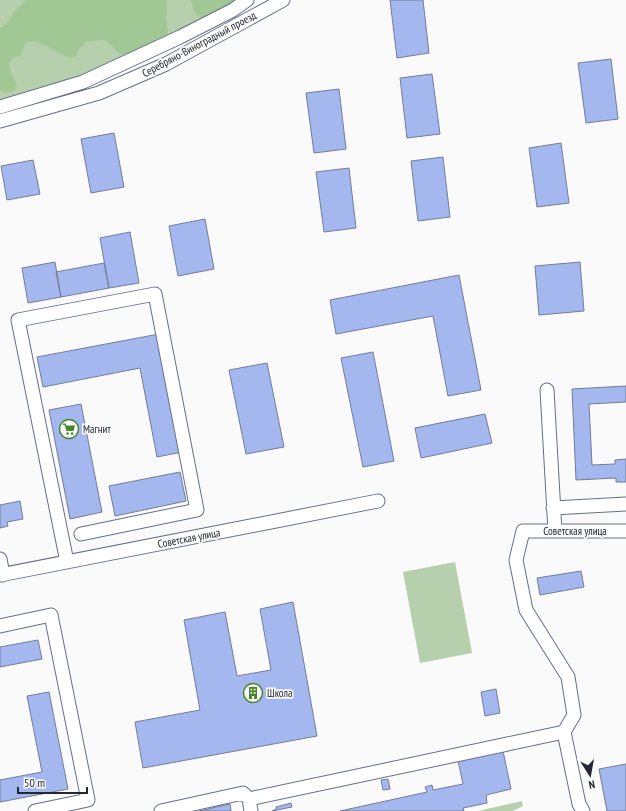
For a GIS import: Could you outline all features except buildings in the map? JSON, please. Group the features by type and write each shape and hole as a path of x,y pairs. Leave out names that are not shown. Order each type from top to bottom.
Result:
{"street":[{"path":"0,107 83,82 187,34 233,10 247,0"},
{"name":"Серебряно-Виноградный проезд","path":"0,121 99,93 152,70 283,0"},
{"path":"67,562 18,320 155,294 195,480 197,510 81,534"},
{"path":"547,390 555,531"},
{"name":"Советская улица","path":"1,575 378,500"},
{"path":"554,508 626,504"},
{"name":"Советская улица","path":"564,732 574,715 568,677 526,610 516,560 523,531 626,531"},
{"path":"0,559 1,575"},
{"path":"0,626 51,615 88,800 34,811"},
{"path":"161,811 243,793 250,805 564,732 579,804 583,811"}],"green space":[{"path":"0,0 234,0 151,49 83,78 0,102"},
{"path":"26,0 167,0 166,19 168,34 165,38 130,54 120,54 106,40 88,41 77,51 77,56 67,57 36,41 26,42 21,55 12,59 9,63 11,73 17,86 15,90 5,93 0,90 0,28 8,22 19,6"},
{"path":"191,0 236,0 213,16 204,19 195,14"},
{"path":"455,562 472,653 420,663 403,572"},
{"path":"522,801 523,806 513,811 478,811"}],"place":[{"name":"Магнит","path":"69,429"},
{"name":"Школа","path":"253,693"}]}
